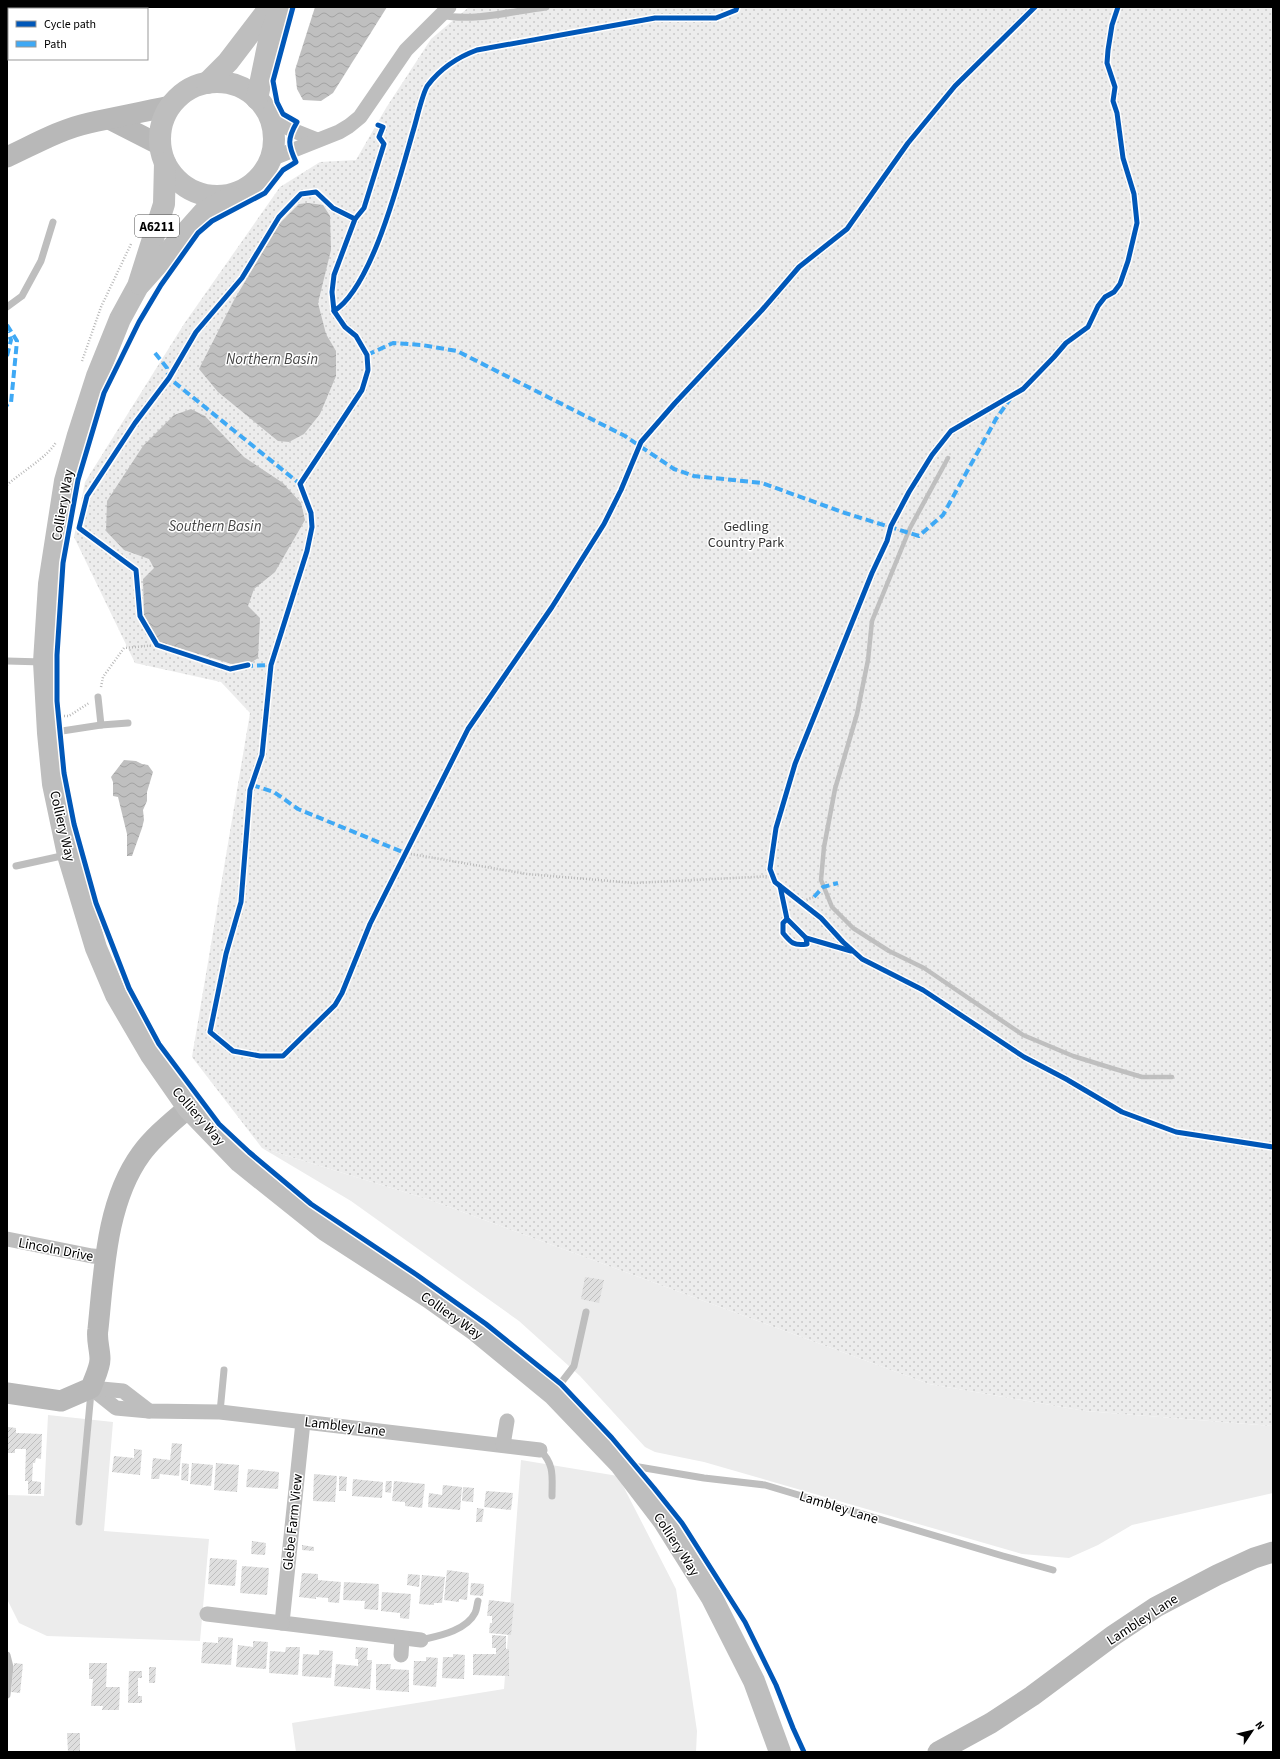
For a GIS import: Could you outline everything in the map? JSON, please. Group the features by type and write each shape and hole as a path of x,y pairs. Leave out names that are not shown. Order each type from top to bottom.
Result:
{"main road":[{"path":"207,83 228,62 270,7"},
{"path":"257,99 270,36 281,7"},
{"path":"222,82 238,86 257,99 270,118 274,140 271,159 259,178 238,193 221,196 209,196 189,189 176,179 162,154 161,127 170,106 177,98 191,88 207,83 222,82"},
{"name":"Colliery Way","path":"162,154 164,204 138,286 120,319 97,376 65,481 49,584 44,662 53,724 54,784 68,855 96,948 116,995 150,1056 188,1108 240,1162 325,1230 430,1298 475,1330 553,1394 621,1465 663,1520 712,1598 754,1681 780,1752"},
{"name":"Colliery Way","path":"138,286 204,212 238,193"}],"street":[{"path":"271,159 339,132 360,117 406,50 445,11"},
{"path":"7,158 68,130 88,123 111,120 170,106"},
{"path":"270,118 292,130 317,140"},
{"path":"111,120 162,154"},
{"path":"7,1393 34,1396 59,1385 91,1388 100,1360 97,1337 106,1257 115,1209 127,1178 141,1154 166,1127 188,1108"},
{"name":"Lincoln Drive","path":"7,1239 92,1256 106,1257"},
{"name":"Lambley Lane","path":"91,1388 116,1408 149,1411 220,1412 540,1450"},
{"path":"503,1445 506,1421"},
{"name":"Glebe Farm View","path":"282,1623 303,1422"},
{"name":"Lambley Lane","path":"938,1752 991,1723 1026,1700 1114,1635 1156,1607 1223,1572 1254,1558 1273,1552"},
{"path":"207,1614 421,1640"},
{"path":"400,1655 402,1638"}],"lane":[{"path":"445,11 452,17 474,17 546,7"},
{"path":"7,307 22,296 26,289 41,261 53,222"},
{"path":"7,661 44,662"},
{"path":"98,697 101,725"},
{"path":"53,724 101,725 128,723"},
{"path":"16,866 68,855"},
{"path":"553,1394 574,1366 586,1312"},
{"path":"220,1412 224,1370"},
{"path":"79,1522 87,1419 91,1388"},
{"path":"540,1450 547,1458 552,1468 552,1496"},
{"name":"Lambley Lane","path":"621,1465 704,1478 765,1485 1053,1570"},
{"path":"421,1640 438,1636 465,1624 475,1613 478,1601"},
{"path":"7,1655 10,1667 7,1696"}],"path":[{"path":"81,364 101,307 132,242"},
{"path":"7,485 54,445 57,438"},
{"path":"53,724 69,716 98,697 104,677 124,648 157,645"},
{"path":"405,853 527,874 634,883 773,876"},
{"path":"800,902 814,897"}],"green space":[{"name":"Gedling Country Park","path":"469,7 1273,7 1273,1426 1085,1411 929,1384 430,1200 262,1148 192,1057 250,713 221,682 135,663 74,537 85,482 184,324 280,187 320,162 356,160 386,108 431,39"},
{"path":"262,1148 430,1200 929,1384 1085,1411 1273,1426 1273,1493 1132,1525 1098,1545 1069,1558 1022,1554 704,1462 655,1452 645,1447 580,1376 519,1321 351,1201"},
{"path":"48,1415 113,1422 104,1531 209,1539 200,1641 47,1636 19,1623 7,1599 7,1495 44,1496"},
{"path":"521,1460 618,1476 676,1589 697,1731 696,1752 296,1752 292,1723 504,1689"}],"water":[{"path":"315,7 387,7 333,93 321,101 303,100 297,89 295,70"},
{"name":"Northern Basin","path":"308,203 323,205 330,216 331,250 318,303 326,334 336,351 336,376 320,414 304,434 289,442 278,441 218,392 199,369 234,300 280,223 299,204"},
{"name":"Southern Basin","path":"191,409 205,416 244,457 283,483 301,503 305,520 275,572 254,589 248,606 260,618 258,658 252,662 232,664 159,642 144,615 143,579 154,568 149,559 124,550 106,531 107,501 143,446 174,415"},
{"path":"124,760 136,761 148,765 153,772 147,792 147,801 143,810 144,820 142,828 132,856 127,856 127,834 118,797 113,796 113,782 111,777"}],"building":[{"path":"585,1277 604,1280 599,1303 581,1299"},
{"path":"8,1427 16,1428 16,1433 42,1434 41,1459 36,1458 35,1463 33,1463 32,1481 41,1482 41,1494 28,1494 28,1481 25,1481 26,1449 15,1449 15,1453 7,1453"},
{"path":"172,1443 182,1444 179,1476 160,1474 159,1479 151,1479 153,1458 170,1460"},
{"path":"134,1449 142,1450 140,1475 112,1472 114,1456 134,1458"},
{"path":"182,1463 189,1464 188,1481 181,1480"},
{"path":"192,1463 213,1465 211,1486 190,1484"},
{"path":"216,1463 239,1465 237,1492 214,1490"},
{"path":"248,1469 279,1472 278,1489 246,1487"},
{"path":"314,1474 337,1476 335,1502 313,1501"},
{"path":"339,1476 347,1477 346,1491 339,1491"},
{"path":"353,1479 383,1482 382,1498 352,1496"},
{"path":"386,1481 392,1481 391,1493 385,1492"},
{"path":"394,1481 425,1484 422,1508 405,1506 405,1502 392,1501"},
{"path":"443,1485 462,1487 460,1510 428,1507 429,1493 442,1495"},
{"path":"463,1487 474,1488 473,1502 462,1501"},
{"path":"486,1491 513,1493 511,1510 484,1507"},
{"path":"477,1508 484,1509 482,1522 476,1522"},
{"path":"252,1541 266,1543 265,1555 251,1554"},
{"path":"302,1545 314,1547 314,1551 302,1550"},
{"path":"210,1558 237,1560 235,1586 208,1584"},
{"path":"242,1566 269,1568 267,1595 240,1593"},
{"path":"447,1570 469,1573 467,1600 459,1599 459,1602 444,1600"},
{"path":"302,1573 318,1574 318,1580 341,1582 339,1603 328,1602 328,1598 316,1597 316,1599 299,1597"},
{"path":"408,1574 420,1575 419,1587 407,1585"},
{"path":"422,1575 445,1577 442,1603 434,1603 434,1605 419,1604"},
{"path":"344,1582 379,1584 378,1610 364,1609 365,1601 343,1600"},
{"path":"471,1583 484,1584 483,1596 470,1595"},
{"path":"382,1592 411,1594 409,1619 400,1618 400,1613 381,1611"},
{"path":"489,1600 514,1603 511,1635 489,1633 490,1623 492,1623 492,1616 487,1616"},
{"path":"492,1635 506,1636 506,1649 509,1649 509,1676 473,1675 473,1654 496,1654 496,1648 492,1648"},
{"path":"218,1637 233,1638 231,1665 201,1663 203,1642 218,1643"},
{"path":"253,1641 268,1642 266,1669 236,1667 238,1645 253,1647"},
{"path":"286,1647 300,1647 298,1675 269,1673 270,1651 285,1652"},
{"path":"356,1647 368,1648 367,1660 372,1660 370,1689 334,1686 336,1664 358,1666 358,1659 355,1659"},
{"path":"319,1650 333,1651 331,1678 302,1676 303,1654 319,1655"},
{"path":"453,1654 465,1655 464,1679 442,1678 443,1657 453,1657"},
{"path":"426,1657 438,1658 436,1687 413,1685 414,1661 426,1661"},
{"path":"14,1663 23,1664 20,1693 11,1692"},
{"path":"89,1663 107,1663 106,1687 120,1687 119,1710 102,1710 103,1706 91,1706 93,1679 89,1679"},
{"path":"376,1664 391,1664 390,1669 409,1670 409,1692 376,1690"},
{"path":"149,1667 156,1667 155,1683 149,1683"},
{"path":"129,1671 142,1671 142,1678 138,1678 138,1696 142,1696 142,1703 128,1703"},
{"path":"67,1733 80,1733 80,1752 68,1752"}],"waterway":[{"path":"948,458 910,528 872,621 868,660 857,714 835,789 824,847 821,880 832,907 853,928 889,951 924,968 1023,1035 1073,1056 1142,1077 1172,1077"}],"marked path":[{"path":"7,325 17,341 11,403 7,405"},
{"path":"7,356 11,340 8,332"},
{"path":"367,355 393,343 422,345 457,351 625,436 674,469 694,476 762,483 845,513 919,536 943,515 996,419 1010,399"},
{"path":"155,353 167,368 169,378 300,484"},
{"path":"245,666 271,665"},
{"path":"252,785 274,792 298,809 405,853"},
{"path":"814,897 823,887 838,883"}],"cycle path":[{"path":"293,7 273,81 277,102 283,114 297,122 290,138 291,151 296,162 283,170 265,193 212,221 198,233 161,285 139,322 104,393 78,480 63,563 57,655 57,701 64,773 74,824 96,903 129,988 159,1044 219,1124 249,1152 311,1204 417,1275 486,1324 561,1384 612,1438 654,1488 682,1523 745,1622 776,1685 804,1752"},
{"path":"378,125 383,127 379,137 384,144 364,208 355,219 334,275 332,292 334,311 348,298 361,278 373,254 384,227 402,172 424,93 428,85 444,68 463,56 477,50 655,18 716,18 736,10 737,7"},
{"path":"334,311 345,327 356,336 367,355 368,370 362,390 300,484 311,513 312,527 307,551 271,665 262,755 250,790 241,902 226,954 210,1032 233,1051 260,1056 283,1056 335,1005 342,993 370,924 468,729 552,607 604,524 621,490 641,442 675,403 762,310 799,267 847,229 908,143 955,86 1035,7"},
{"path":"1118,7 1112,25 1107,63 1115,87 1113,101 1117,113 1123,158 1134,194 1137,223 1128,261 1120,284 1114,292 1105,297 1098,306 1088,327 1066,343 1023,389 951,431 932,455 909,492 891,526 887,541 872,573 795,764 776,828 770,869 775,882 821,918 843,942 862,959 923,990 1024,1057 1066,1079 1122,1112 1176,1132 1273,1147"},
{"path":"248,665 230,669 157,645 140,616 136,570 79,528 87,496 135,423 169,378 196,332 242,278 279,217 301,194 316,192 333,208 355,219"},
{"path":"780,886 787,919 806,938 851,951"},
{"path":"787,919 783,923 783,933 788,939 793,943 803,945 807,944 806,938"}]}
